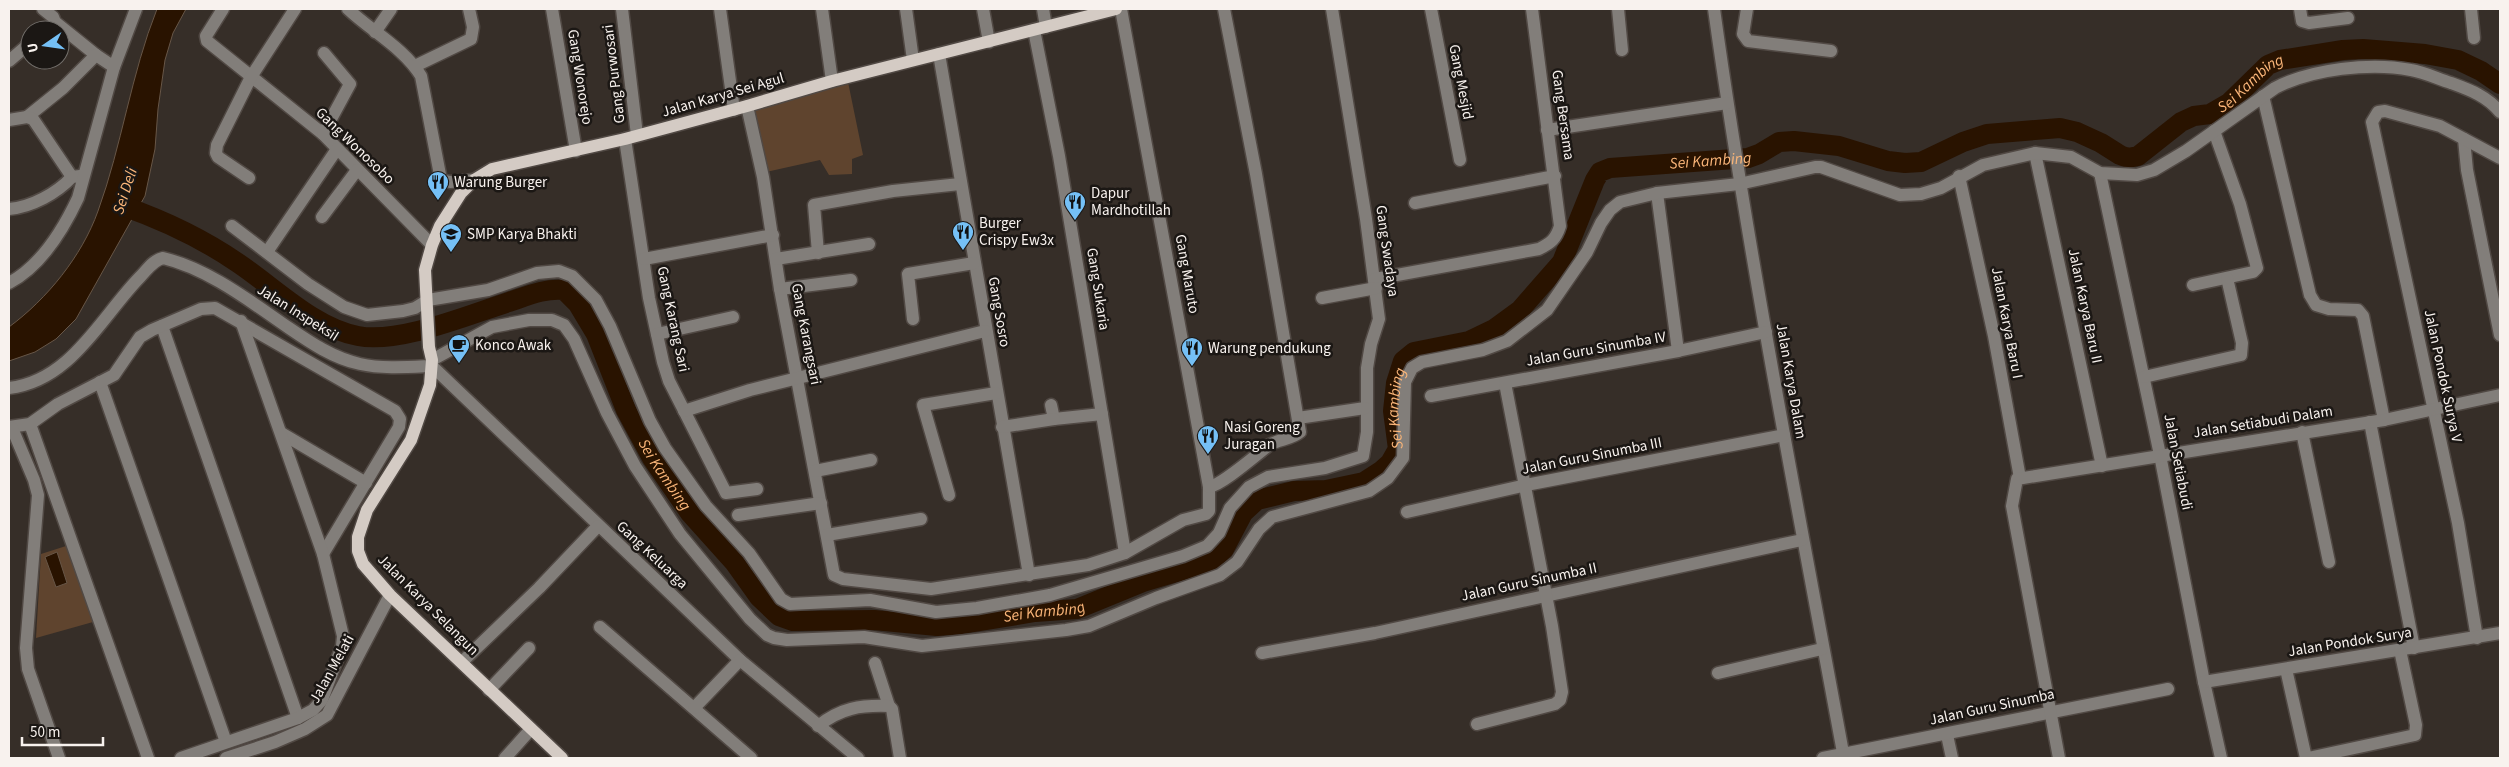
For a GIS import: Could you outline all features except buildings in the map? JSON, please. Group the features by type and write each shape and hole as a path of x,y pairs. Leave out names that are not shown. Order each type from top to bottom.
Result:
{"main road":[{"name":"Jalan Karya Sei Agul","path":"428,302 425,270 432,244 450,208 474,180 492,170 625,139 734,110 832,80 1040,29 1100,11 1116,9"},
{"name":"Jalan Karya Selangun","path":"428,302 429,347 432,363 430,384 411,440 367,510 358,537 358,551 363,564 390,595 559,757"}],"street":[{"path":"43,9 53,17 52,20"},
{"name":"Gang Wonosobo","path":"223,9 206,39 323,134 432,244"},
{"path":"249,178 218,158 216,153 217,145 251,77 295,9"},
{"path":"348,9 415,66 421,76 441,180 450,182 474,180"},
{"path":"375,32 391,9"},
{"path":"415,66 471,39 473,28 469,9"},
{"name":"Gang Wonorejo","path":"552,9 576,151"},
{"name":"Gang Purwosari","path":"622,9 637,135"},
{"path":"720,9 734,110"},
{"path":"822,9 832,80"},
{"path":"906,9 913,60"},
{"path":"983,9 989,42"},
{"name":"Gang Sukaria","path":"1043,9 1040,29 1059,156 1125,553"},
{"name":"Gang Maruto","path":"1121,9 1210,487 1208,513 1183,520 1125,553"},
{"path":"1210,487 1250,461 1271,444 1300,432 1256,174 1224,9"},
{"name":"Gang Swadaya","path":"428,302 480,292 520,278 551,270 565,273 582,285 596,300 610,326 650,421 665,448 706,506 749,553 781,599 790,604 870,600 936,612 977,608 1050,594 1182,556 1207,546 1218,533 1230,508 1249,487 1268,477 1325,468 1363,456 1367,432 1365,408 1366,368 1379,319 1376,284 1332,9"},
{"name":"Gang Mesjid","path":"1431,9 1460,160"},
{"name":"Gang Bersama","path":"1376,284 1539,249 1550,244 1557,237 1560,226 1555,176 1532,9"},
{"path":"1618,9 1622,50"},
{"name":"Jalan Karya Dalam","path":"1714,9 1738,179 1822,649 1844,756"},
{"path":"1746,9 1743,34 1748,41 1831,51"},
{"path":"2300,9 2302,21 2309,23 2348,18"},
{"path":"2471,9 2474,38"},
{"path":"9,283 38,260 61,231 78,198 92,142 131,11"},
{"path":"70,39 114,67"},
{"path":"9,61 20,52"},
{"path":"323,134 350,84 324,53"},
{"name":"Gang Sosro","path":"939,54 985,331 1029,575"},
{"path":"9,120 27,117 63,88 96,55"},
{"path":"432,363 492,327 537,320 552,320 564,325 574,339 607,413 635,466 680,534 750,619 766,635 787,640 864,637 922,646 1058,631 1089,626 1156,598 1220,575 1238,562 1259,529 1272,517 1302,507 1342,500 1369,492 1388,478 1403,458 1405,382 1412,368 1422,362 1483,350 1507,341 1547,310 1587,252 1601,223 1610,210 1620,202 1657,193 1821,167 1900,195 1921,194 1941,188 1959,176 1982,165 2035,153 2070,157 2100,173 2137,175 2149,173 2186,152 2263,96 2286,82 2337,69 2390,68 2412,70 2467,89 2491,101 2500,112"},
{"path":"2263,96 2310,295 2316,305 2329,309 2358,310 2363,316 2384,420"},
{"path":"1548,130 1727,104"},
{"name":"Gang Karangsari","path":"747,106 763,177 780,289 799,378 834,575 843,579 919,588 1029,575"},
{"name":"Jalan Pondok Surya V","path":"2464,139 2440,126 2385,111 2378,112 2372,122 2458,523 2477,638"},
{"path":"27,117 37,122 72,177"},
{"path":"2193,285 2253,272 2257,268 2257,262 2214,131"},
{"name":"Gang Karang Sari","path":"625,139 657,334 669,381 726,493 757,489"},
{"path":"2464,139 2500,158"},
{"path":"2464,139 2467,170 2500,335"},
{"path":"267,252 337,149"},
{"name":"Jalan Karya Baru II","path":"2035,153 2102,466"},
{"path":"322,217 357,170"},
{"name":"Jalan Setiabudi","path":"2100,173 2144,377 2204,682 2221,758"},
{"path":"9,209 25,205 60,190 72,177 85,176"},
{"path":"1415,203 1555,176"},
{"name":"Jalan Karya Baru I","path":"1959,176 1994,336 2020,478"},
{"path":"818,253 814,205 893,191 960,184"},
{"path":"1657,193 1678,351"},
{"path":"232,226 308,284 344,307 358,313 367,315 403,312 428,302"},
{"path":"644,259 773,235"},
{"path":"776,259 869,244"},
{"name":"Jalan InspeksiI","path":"9,388 40,379 79,351 116,303 156,261 163,258 198,272 244,298 329,354 360,364 407,367 432,363"},
{"path":"913,319 908,274 974,263"},
{"path":"2144,377 2241,355 2242,344 2227,278"},
{"path":"780,289 851,280"},
{"path":"1322,298 1376,284"},
{"path":"59,758 28,669 26,648 38,495 34,480 10,428 30,424 58,404 114,375 140,337 201,309 216,308 242,321 395,411 400,419 399,427 323,554"},
{"path":"657,334 733,317"},
{"path":"181,758 298,718 313,710 322,700 342,646 341,625 323,554 242,321"},
{"path":"162,326 298,718"},
{"path":"684,410 799,378 985,331"},
{"name":"Jalan Guru Sinumba IV","path":"1431,396 1678,351 1766,332"},
{"name":"Gang Keluarga","path":"432,363 598,526 740,660 858,758"},
{"path":"100,382 226,742"},
{"path":"1477,724 1555,704 1560,700 1562,688 1526,485 1505,383"},
{"path":"949,496 923,405 996,393"},
{"name":"Jalan Setiabudi Dalam","path":"2020,478 2384,420 2500,395"},
{"path":"1051,405 1054,420"},
{"path":"1298,418 1365,408"},
{"path":"1002,427 1102,414"},
{"path":"2370,422 2414,648"},
{"path":"30,424 148,758"},
{"path":"2302,432 2329,562"},
{"path":"281,433 366,483"},
{"name":"Jalan Guru Sinumba III","path":"1407,512 1526,485 1784,435"},
{"path":"815,471 871,460"},
{"path":"2020,478 2017,478 2012,506 2058,758"},
{"path":"738,515 822,503"},
{"path":"827,535 921,518"},
{"path":"462,662 539,588 598,526"},
{"name":"Jalan Guru Sinumba II","path":"1262,653 1375,633 1546,594 1802,540"},
{"path":"1029,575 1088,565 1125,553"},
{"name":"Jalan Melati","path":"226,758 305,729 327,715 390,595"},
{"path":"600,627 751,758"},
{"name":"Jalan Pondok Surya","path":"2204,682 2500,633"},
{"path":"489,690 529,648"},
{"path":"1718,673 1822,649"},
{"path":"2286,668 2307,758 2414,735 2416,725 2400,650"},
{"path":"694,708 740,660"},
{"path":"875,663 889,706 892,709 900,758"},
{"name":"Jalan Guru Sinumba","path":"1823,758 1844,756 2050,711 2168,689"},
{"path":"818,726 835,713 867,705 889,706"},
{"path":"505,758 530,729"},
{"path":"1947,735 1952,758"}],"shaded area":[{"path":"848,82 863,155 852,159 852,174 829,175 820,160 766,172 751,109"},
{"path":"66,546 93,622 36,638 41,554"}],"water":[{"name":"Sei Deli","path":"157,9 186,9 173,33 165,60 155,149 145,196 76,319 56,339 35,352 9,361 9,327 50,290 73,260 91,228 114,161 140,59"},
{"path":"57,552 67,583 56,587 45,557"}],"waterway":[{"name":"Sei Kambing","path":"123,206 153,217 197,238 225,254 310,316 342,332 358,336 393,336 413,332 454,321 536,293 564,290 578,304 596,334 626,410 652,458 690,513 734,562 759,597 779,616 793,621 874,620 937,626 962,624 1035,612 1077,609 1143,582 1200,565 1213,559 1224,549 1243,513 1257,500 1294,491 1326,490 1364,482 1381,471 1390,463 1398,449 1393,411 1396,383 1403,361 1414,352 1469,341 1494,329 1520,310 1562,262 1595,180 1600,172 1610,168 1748,158 1779,142 1794,141 1839,146 1888,161 1921,162 1963,142 1987,134 2060,128 2077,132 2128,158 2138,156 2181,122 2194,116 2210,114 2229,103 2268,65 2280,60 2343,50 2363,49 2425,54 2458,60 2481,71 2500,84"}],"place":[{"name":"Warung Burger","path":"438,201"},
{"name":"Dapur Mardhotillah","path":"1075,221"},
{"name":"Burger Crispy Ew3x","path":"963,251"},
{"name":"SMP Karya Bhakti","path":"451,253"},
{"name":"Konco Awak","path":"459,364"},
{"name":"Warung pendukung","path":"1192,367"},
{"name":"Nasi Goreng Juragan","path":"1208,455"}]}
